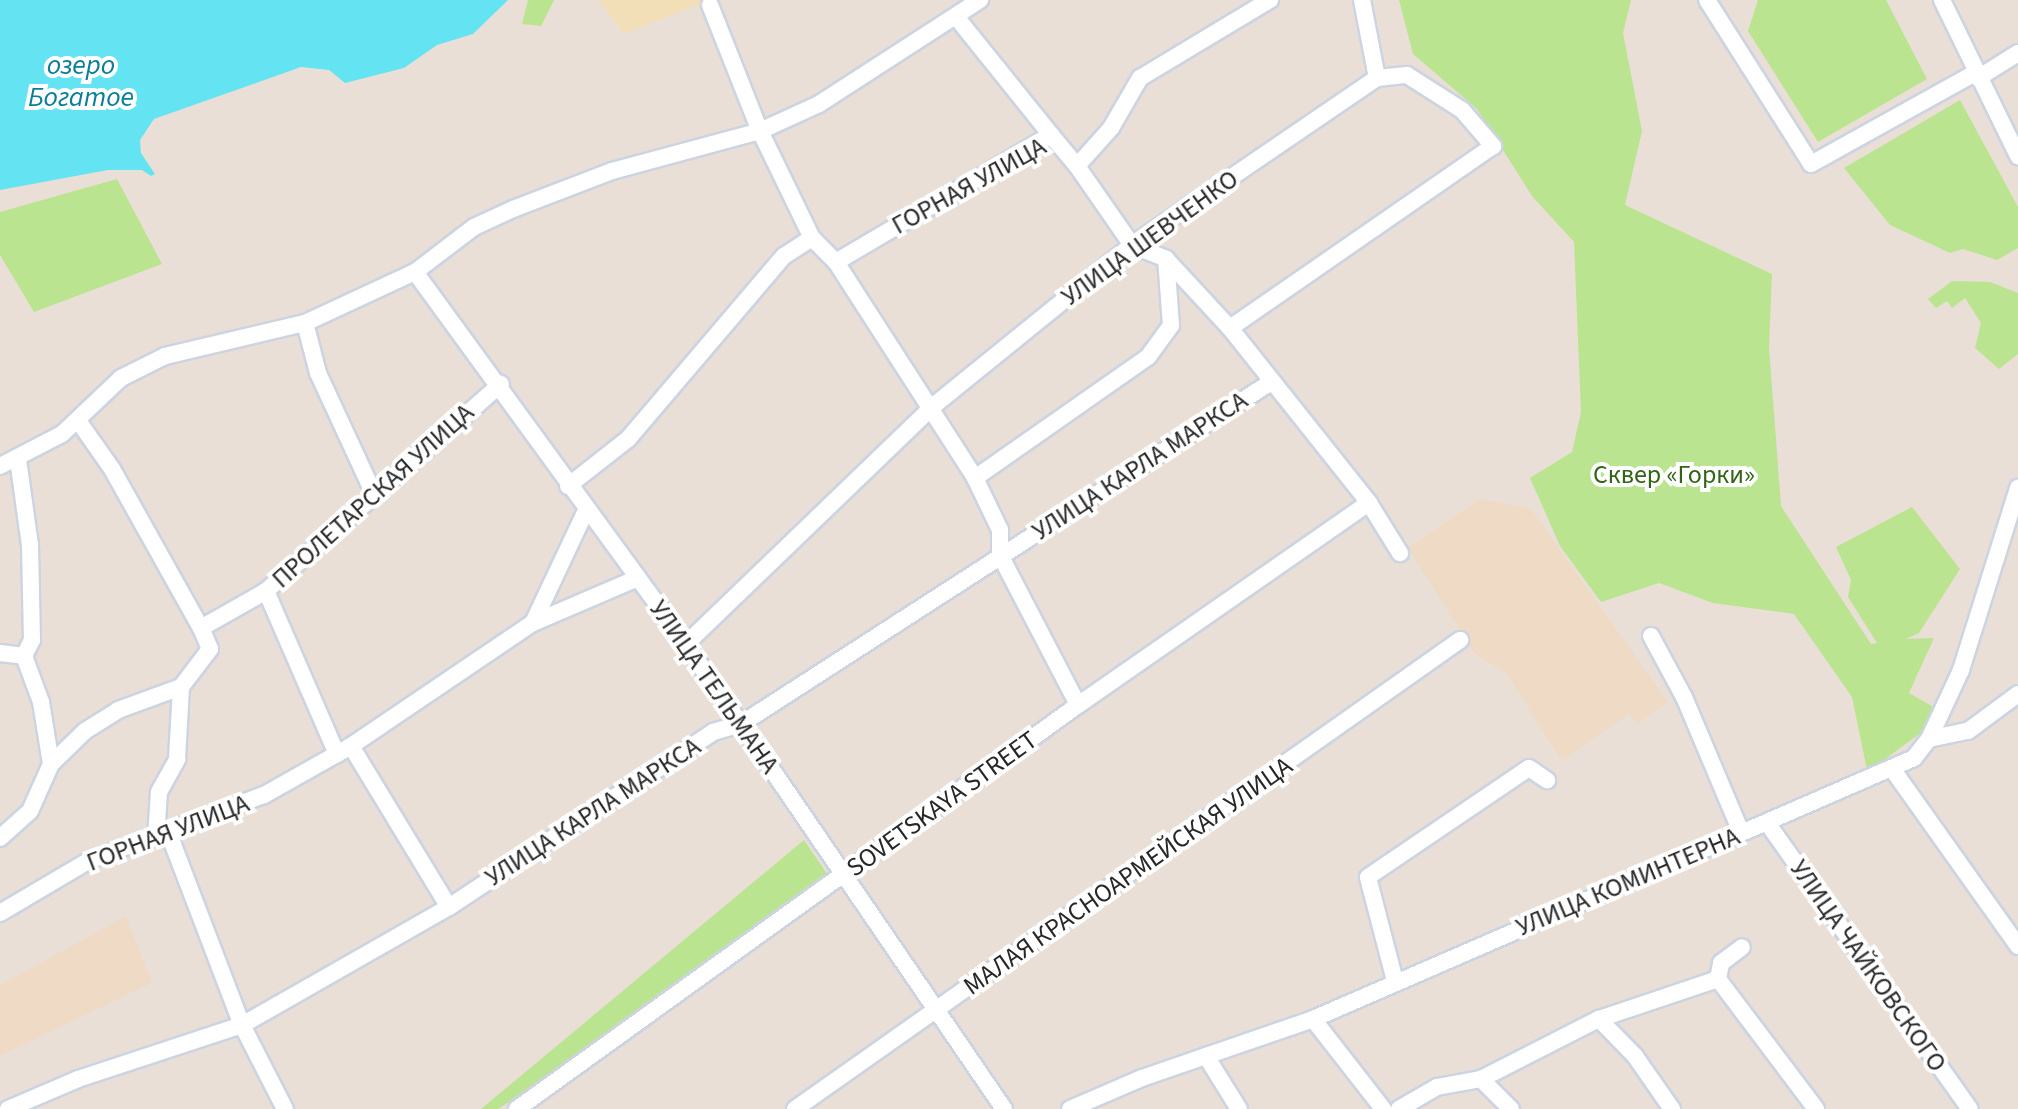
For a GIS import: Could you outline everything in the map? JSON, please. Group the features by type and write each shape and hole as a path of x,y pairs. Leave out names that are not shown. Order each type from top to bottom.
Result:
{"street":[{"path":"0,466 18,459 79,422 121,378 165,356 305,323 415,272 474,227 513,209 612,171 760,131 819,104 957,18 980,0"},
{"name":"ГОРНАЯ УЛИЦА","path":"836,262 1051,135 1077,166 1111,128 1140,78 1270,0"},
{"path":"1230,328 1493,146 1462,110 1407,75 1377,78 1362,0"},
{"path":"1707,0 1811,164 2018,53"},
{"path":"1942,0 1976,76 2018,156"},
{"path":"710,5 760,131 812,238 836,262 975,478 1000,530 1000,555 1078,705"},
{"path":"957,18 1051,135"},
{"name":"УЛИЦА ШЕВЧЕНКО","path":"686,644 932,407 1132,245 1377,78"},
{"path":"1077,166 1132,245 1166,259 1230,328 1369,503 1400,553"},
{"path":"568,486 628,439 784,256 812,238"},
{"path":"975,478 1148,357 1171,325 1166,259"},
{"name":"УЛИЦА ТЕЛЬМАНА","path":"415,272 501,384 568,486 686,644 813,834 847,875 939,1009 1004,1109"},
{"path":"305,323 318,373 373,492"},
{"name":"УЛИЦА КАРЛА МАРКСА","path":"8,1109 78,1079 242,1025 449,907 713,732 741,724 1271,382"},
{"name":"ПРОЛЕТАРСКАЯ УЛИЦА","path":"201,628 266,591 373,492 501,384"},
{"path":"0,838 30,811 51,764 118,710 181,687 210,649 112,469 79,422"},
{"path":"18,459 30,545 32,640 24,656 41,702 51,764"},
{"name":"УЛИЦА КОМИНТЕРНА","path":"1070,1109 1206,1056 1313,1019 1395,981 1897,767 1929,739 1961,670 2018,488"},
{"name":"SOVETSKAYA STREET","path":"517,1109 847,875 1078,705 1369,503"},
{"path":"533,623 587,508"},
{"name":"ГОРНАЯ УЛИЦА","path":"0,913 90,860 162,836 264,795 344,750 533,623 638,578"},
{"path":"266,591 344,750 449,907"},
{"path":"1651,636 1684,697 1741,832"},
{"name":"МАЛАЯ КРАСНОАРМЕЙСКАЯ УЛИЦА","path":"795,1109 1460,640"},
{"path":"0,653 24,656"},
{"path":"181,687 177,759 159,792 162,836 242,1025 285,1109"},
{"path":"1929,739 1968,731 2018,694"},
{"path":"1897,767 2018,927"},
{"path":"1897,767 2018,946"},
{"path":"1395,981 1368,877 1529,768 1547,780"},
{"name":"УЛИЦА ЧАЙКОВСКОГО","path":"1768,824 1965,1107"},
{"path":"1742,947 1721,963 1718,979 1816,1109"},
{"path":"1399,1109 1437,1087 1481,1079 1599,1019 1718,979"},
{"path":"1313,1019 1383,1109"},
{"path":"1599,1019 1635,1056 1672,1109"},
{"path":"1206,1056 1239,1109"},
{"path":"1481,1079 1511,1109"}],"shaded area":[{"path":"1480,499 1531,509 1668,702 1637,724 1629,714 1562,761 1506,673 1475,654 1408,548"},
{"path":"126,916 152,983 0,1056 0,985"}],"green space":[{"path":"528,0 554,0 541,26 522,24"},
{"name":"Сквер «Горки»","path":"1399,0 1631,0 1623,33 1642,131 1625,205 1772,274 1769,347 1781,506 1871,644 1877,643 1848,597 1851,580 1836,547 1912,507 1960,569 1919,633 1906,639 1934,638 1909,693 1937,709 1926,729 1884,760 1867,770 1852,697 1794,614 1713,603 1659,583 1601,602 1560,546 1530,478 1572,452 1581,412 1574,242 1532,196 1477,109 1413,54"},
{"path":"1758,0 1886,0 1927,79 1818,142 1748,31"},
{"path":"1960,100 2018,207 2018,248 1997,260 1963,249 1950,253 1890,225 1844,168"},
{"path":"117,179 162,264 34,312 0,255 0,212"},
{"path":"1952,281 1990,282 2018,293 2018,354 1999,369 1975,348 1981,323 1965,298 1952,308 1947,301 1936,308 1928,299"},
{"path":"804,840 830,878 538,1084 498,1109 481,1109"}],"sand":[{"path":"599,0 710,0 624,34"}],"water":[{"name":"озеро Богатое","path":"0,0 508,0 473,34 437,45 404,68 345,83 329,70 301,67 154,119 140,140 141,153 155,174 151,176 142,170 108,170 0,190"}]}
